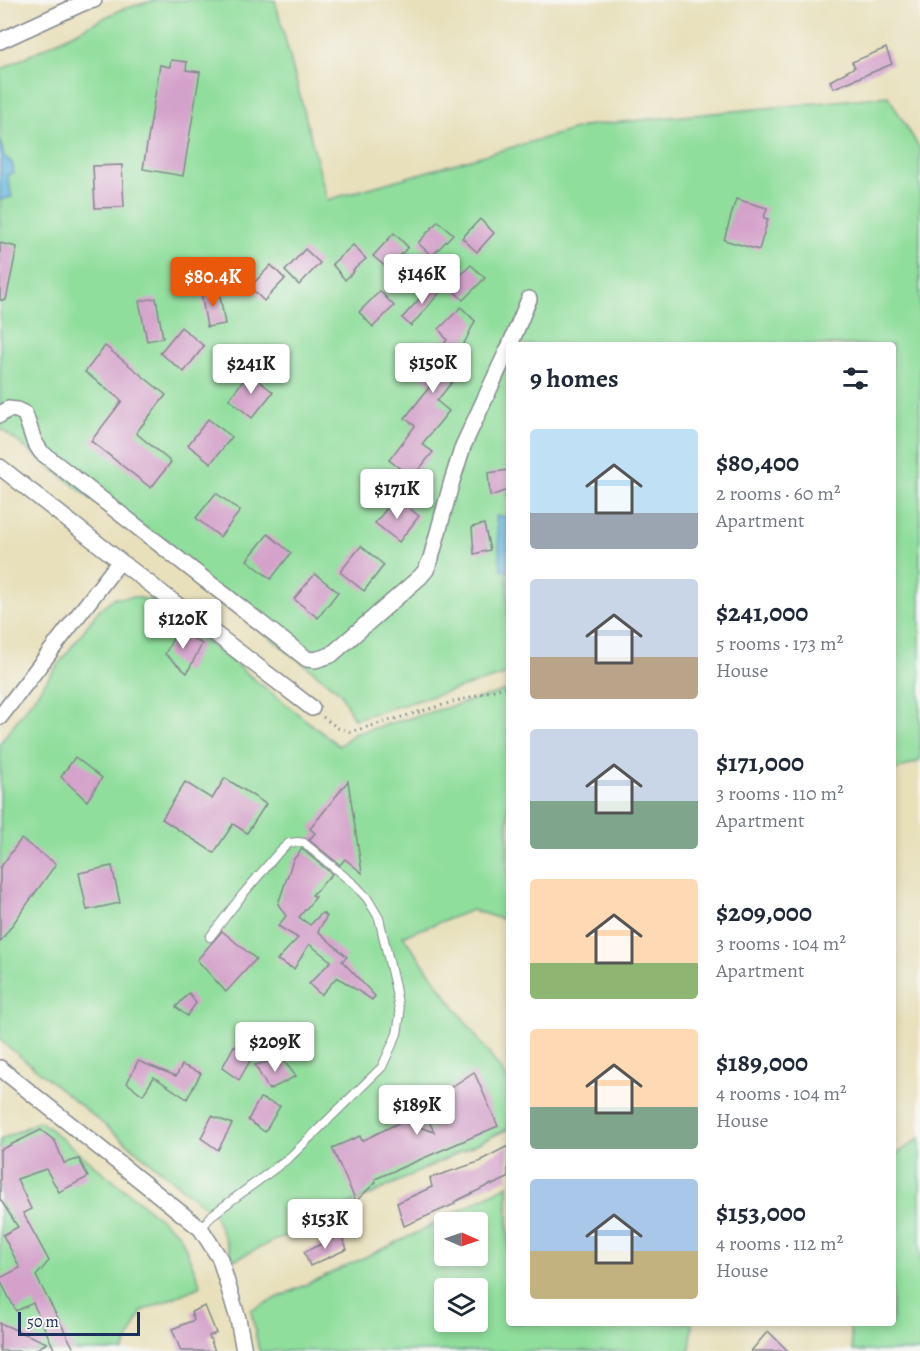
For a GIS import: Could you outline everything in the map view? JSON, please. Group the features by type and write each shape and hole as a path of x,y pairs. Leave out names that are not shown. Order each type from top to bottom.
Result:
{"street":[{"path":"0,41 94,0"},
{"path":"511,342 529,299"},
{"path":"0,415 8,409 25,414 34,441 41,452 307,659 315,660 331,655 420,578 426,570 463,446 506,353"},
{"path":"0,467 312,708"},
{"path":"0,717 120,561"},
{"path":"0,1068 201,1228 220,1259 238,1319 244,1351"}],"lane":[{"path":"201,1228 212,1215 290,1157 382,1067 396,1034 400,1015 379,918 367,898 355,885 304,843 289,843 279,852 210,938"}],"path":[{"path":"312,708 338,728 350,732 506,687"}],"green space":[{"path":"155,0 275,0 327,200 590,125 888,96 920,149 920,761 896,770 896,342 506,342 506,675 354,719 340,692 0,428 0,70 120,10"},
{"path":"134,597 155,601 339,746 354,734 506,691 506,920 472,910 403,936 506,1077 506,1130 234,1260 214,1214 0,1040 0,743 99,610 114,598"},
{"path":"40,1121 180,1235 201,1286 142,1311 123,1351 0,1351 0,1140"},
{"path":"920,1138 920,1351 853,1351 849,1326 896,1326 896,1155"},
{"path":"506,1186 506,1326 692,1326 690,1351 259,1351 251,1310 434,1224 434,1266 488,1266 488,1212 457,1212"}],"water":[{"path":"0,139 4,156 12,163 14,173 7,175 12,197 0,200"},
{"path":"496,516 506,517 506,571 501,570"}],"building":[{"path":"886,48 892,64 834,88 830,81 855,67 852,62"},
{"path":"171,60 187,62 186,70 200,72 183,176 143,169 160,65 170,67"},
{"path":"122,165 124,207 95,208 93,166"},
{"path":"736,199 767,208 764,218 768,219 759,250 724,240"},
{"path":"480,219 494,233 477,252 462,238"},
{"path":"438,221 453,234 432,256 418,243"},
{"path":"394,233 408,247 388,269 373,256"},
{"path":"0,243 17,247 6,300 0,300"},
{"path":"353,245 366,259 345,280 332,264"},
{"path":"305,249 320,263 299,285 285,271"},
{"path":"271,265 285,279 264,301 250,287"},
{"path":"471,265 485,278 463,300 449,286"},
{"path":"434,283 442,290 411,326 402,318"},
{"path":"219,290 225,324 207,327 201,293"},
{"path":"380,291 394,306 373,327 359,312"},
{"path":"156,298 163,338 147,341 139,301"},
{"path":"461,307 475,321 455,362 463,368 437,401 449,411 422,444 433,452 412,478 389,460 415,426 405,418 431,385 419,375 447,340 439,329"},
{"path":"181,327 204,346 184,372 160,353"},
{"path":"105,346 166,395 136,433 171,462 151,488 91,441 122,401 85,372"},
{"path":"249,373 273,392 252,418 229,399"},
{"path":"208,419 232,437 211,463 188,445"},
{"path":"506,470 506,491 490,496 488,473"},
{"path":"216,493 240,511 220,537 196,518"},
{"path":"396,497 419,516 399,542 375,523"},
{"path":"484,524 490,550 474,554 472,527"},
{"path":"268,534 291,553 271,579 247,560"},
{"path":"361,546 384,565 364,591 340,572"},
{"path":"315,574 338,592 318,618 294,599"},
{"path":"178,629 202,644 187,673 165,654"},
{"path":"75,757 102,778 87,801 61,777"},
{"path":"225,778 266,804 247,833 233,824 214,853 162,819 185,782 212,799"},
{"path":"348,781 362,873 345,859 340,865 309,840 315,833 310,829"},
{"path":"21,839 56,864 0,942 0,868"},
{"path":"302,849 332,874 312,895 316,897 299,917 310,925 322,913 327,916 318,931 347,957 342,961 375,996 372,1000 337,977 321,995 309,984 331,961 309,944 294,969 277,960 298,938 278,926 286,916 278,904 293,860"},
{"path":"112,866 120,903 87,910 79,873"},
{"path":"222,931 256,959 226,992 197,960"},
{"path":"189,993 196,1003 187,1016 176,1007"},
{"path":"234,1046 254,1054 239,1080 222,1068"},
{"path":"282,1059 296,1076 269,1090 255,1065"},
{"path":"138,1061 176,1076 182,1065 201,1073 187,1099 154,1077 143,1095 127,1083"},
{"path":"474,1072 498,1126 375,1179 376,1182 356,1201 332,1148 360,1136 362,1141 402,1121 434,1132 421,1104 445,1097 444,1092"},
{"path":"260,1098 280,1106 265,1132 248,1120"},
{"path":"212,1116 232,1124 218,1150 201,1138"},
{"path":"41,1130 55,1141 64,1163 79,1159 88,1177 59,1192 46,1169 17,1179 31,1209 23,1213 49,1261 36,1276 75,1351 55,1351 33,1303 16,1311 0,1280 20,1268 3,1235 18,1227 0,1199 0,1150"},
{"path":"506,1147 506,1179 404,1226 397,1203 432,1187 430,1178 482,1161"},
{"path":"341,1235 347,1249 310,1266 304,1252"},
{"path":"205,1306 216,1333 209,1336 215,1351 181,1351 172,1329 194,1320 191,1312"},
{"path":"0,1323 47,1343 33,1351 0,1351"},
{"path":"768,1331 788,1351 751,1351"}]}
